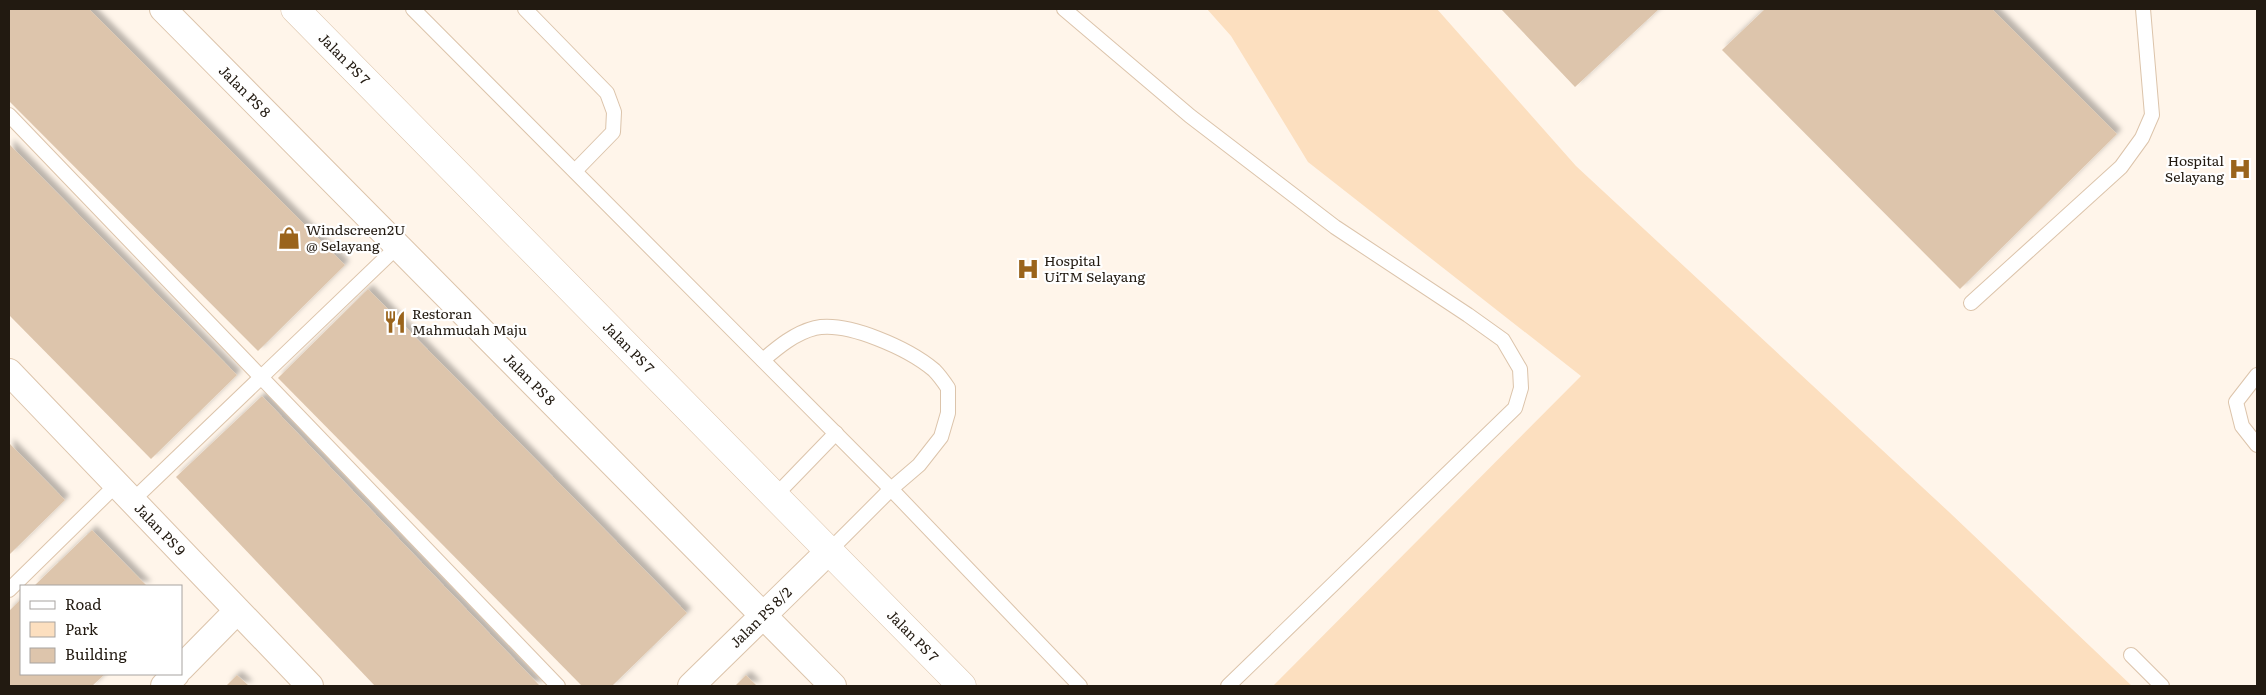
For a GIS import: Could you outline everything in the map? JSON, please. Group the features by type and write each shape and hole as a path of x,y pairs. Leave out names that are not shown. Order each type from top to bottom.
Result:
{"street":[{"name":"Jalan PS 8","path":"163,9 833,686"},
{"name":"Jalan PS 7","path":"295,9 776,495 962,686"},
{"name":"Jalan PS 9","path":"9,372 310,686"},
{"name":"Jalan PS 8/2","path":"691,686 830,550"},
{"path":"182,667 237,611"},
{"path":"164,686 175,675"}],"lane":[{"path":"413,9 891,488 1080,686"},
{"path":"525,9 607,93 614,112 613,132 575,171"},
{"path":"1064,9 1190,116 1335,227 1503,340 1520,369 1521,388 1515,408 1228,686"},
{"path":"1971,303 2121,166 2142,138 2152,115 2143,9"},
{"path":"9,115 259,378 558,686"},
{"path":"9,590 259,378 398,246"},
{"path":"763,360 780,345 798,335 816,328 837,327 887,344 910,355 934,370 948,388 948,414 941,437 920,465 891,488 830,550"},
{"path":"2257,375 2236,402 2242,426 2257,445"},
{"path":"776,495 836,433"},
{"path":"2131,655 2162,686"}],"green space":[{"path":"1207,9 1437,9 1576,166 1949,512 2132,686 1273,686 1581,376 1308,162 1231,36"}],"building":[{"path":"9,9 89,9 345,265 258,351 9,101"},
{"path":"1501,9 1659,9 1575,87"},
{"path":"1765,9 1992,9 2117,134 1960,289 1722,50"},
{"path":"9,144 237,375 151,459 9,315"},
{"path":"368,289 687,613 612,686 582,686 278,378"},
{"path":"262,396 540,686 375,686 176,477"},
{"path":"9,443 65,500 9,555"},
{"path":"92,530 146,585 35,585"},
{"path":"20,600 20,675 104,675 92,686 9,686 9,611"},
{"path":"237,675 249,686 226,686"},
{"path":"746,675 757,686 735,686"}],"place":[{"name":"Hospital Selayang","path":"2240,169"},
{"name":"Windscreen2U @ Selayang","path":"289,238"},
{"name":"Hospital UiTM Selayang","path":"1028,269"},
{"name":"Restoran Mahmudah Maju","path":"395,322"}]}
